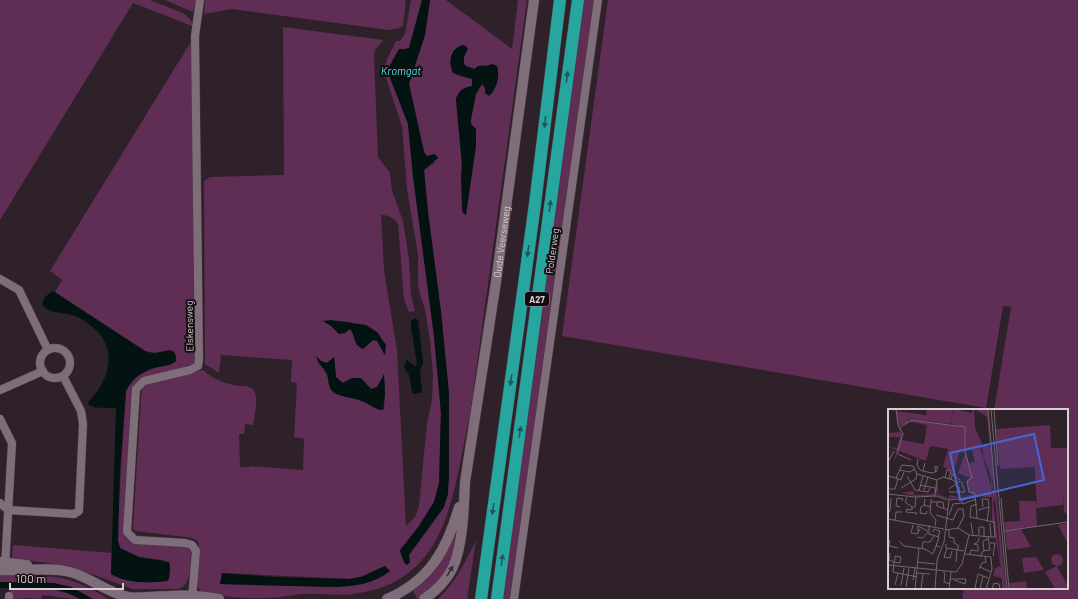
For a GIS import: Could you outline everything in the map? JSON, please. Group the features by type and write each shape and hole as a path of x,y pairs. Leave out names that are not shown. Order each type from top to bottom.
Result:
{"highway":[{"name":"A27","path":"481,599 535,204 560,0"},
{"name":"A27","path":"497,599 578,0"}],"street":[{"name":"Elskensweg","path":"192,598 196,551 192,545 185,543 135,540 127,532 136,389 144,380 190,370 198,366 199,360 195,36 200,0"},
{"name":"Oude Veerseweg","path":"424,599 431,595 441,584 452,568 459,542 465,482 495,290 534,0"},
{"name":"Polderweg","path":"514,599 598,0"},
{"path":"0,280 19,290 48,350"},
{"path":"57,348 62,349 68,356 70,365 69,369 59,378 50,377 40,366 41,358 48,350 57,348"},
{"path":"0,390 43,371"},
{"path":"0,504 8,510 74,514 79,511 83,424 81,411 63,376"},
{"path":"0,419 12,443 3,566 32,565 40,568 71,572 116,593 129,597 156,598 166,596 219,599"},
{"name":"Oude Veerseweg","path":"388,599 415,583 435,562 446,545 453,528 465,482"}],"shaded area":[{"path":"0,0 150,0 185,14 192,22 192,26 133,3 0,220"},
{"path":"165,0 196,0 193,12"},
{"path":"205,0 406,0 403,26 389,30 232,9 204,14"},
{"path":"411,0 422,0 409,48 405,49 389,70 389,75 408,124 413,176 434,336 441,413 439,483 434,502 419,526 401,548 400,551 406,565 410,562 409,555 444,507 449,475 449,394 424,170 434,163 435,154 427,156 424,152 409,84 425,35 430,0 446,0 512,49 518,0 527,0 470,415 452,499 443,526 430,549 413,569 390,584 360,593 346,595 302,594 275,598 234,597 203,594 197,586 198,541 192,538 135,531 133,528 142,389 151,382 203,370 225,383 250,387 253,389 255,394 256,408 253,425 245,424 244,434 239,434 240,467 251,466 303,470 304,439 294,437 297,383 291,382 292,360 221,355 219,373 205,364 204,181 210,177 284,175 283,27 383,40 375,50 374,55 378,157 390,173 392,191 403,221 409,259 411,294 415,311 409,312 404,299 398,224 391,217 381,215 384,270 397,351 406,526 415,517 419,506 427,423 432,400 433,373 425,309 418,286 418,255 407,189 402,127 384,68 396,41 400,41 405,34","holes":["468,48 464,57 464,64 466,66 474,69 481,65 490,65 498,69 497,83 485,91 482,84 476,94 471,119 471,124 476,129 476,146 463,213 461,178 462,165 456,99 461,90 472,86 472,79 456,75 450,60 455,50","323,321 350,322 386,345 384,354 377,341 373,340 368,345 356,345 353,333 350,329 339,334","334,357 336,378 343,383 352,378 371,389 377,387 384,375 384,409 373,407 329,385 325,372 317,362 321,361 327,363","385,566 366,583 336,587 220,584 222,573 349,579 361,577"]},
{"path":"584,0 598,0 515,599 503,599"},
{"path":"608,0 1078,0 1078,599 962,599 964,589 1068,589 1068,409 994,409 1011,307 1003,306 986,408 562,336"},
{"path":"192,40 194,320 198,362 143,378 135,384 132,391 126,535 186,546 191,552 190,574 186,583 179,589 133,589 69,566 12,558 13,545 112,553 111,574 132,581 167,581 170,574 170,567 163,560 139,557 120,548 118,541 118,518 126,391 135,378 143,373 176,361 170,350 155,353 145,351 55,292 62,280 50,271"},
{"path":"458,522 456,544 448,569 429,591 417,599 412,588"},
{"path":"476,540 467,599 438,599 455,579"},
{"path":"0,575 47,576 61,578 82,585 108,599 93,599 71,587 53,583 0,582"},
{"path":"10,589 54,590 80,599 42,595 41,599 11,599"}],"water":[{"name":"Kromgat","path":"422,0 430,0 425,35 409,84 424,152 427,156 435,154 438,158 424,170 449,394 449,475 448,494 444,507 409,555 410,562 407,565 404,562 400,551 419,526 434,502 439,483 441,413 434,336 413,176 408,124 389,75 390,65 399,49 409,48"},
{"path":"464,45 468,48 464,57 464,64 466,66 474,69 478,66 493,64 497,66 498,70 496,86 492,93 489,96 485,93 485,88 482,84 476,94 471,124 476,129 476,146 466,215 463,213 462,209 462,165 456,99 462,90 466,87 472,86 472,79 453,73 451,69 451,56 453,52 459,46"},
{"path":"53,291 145,351 154,353 172,351 176,356 176,361 139,375 135,378 126,391 120,469 118,541 120,548 139,557 169,562 169,579 167,581 131,581 124,580 111,574 116,408 98,408 88,404 102,383 106,373 108,353 100,334 91,326 75,316 54,312 43,306 45,297"},
{"path":"415,318 418,320 423,362 420,372 422,391 421,393 414,394 412,392 409,375 404,367 407,359 415,366 417,364 411,327 411,321"},
{"path":"331,320 366,325 377,332 386,345 385,355 377,341 373,340 363,349 360,348 350,329 345,333 339,334 323,321"},
{"path":"316,356 321,361 327,363 334,357 336,377 343,383 352,378 361,378 371,389 377,387 384,374 385,394 383,410 375,408 363,401 333,392 329,386 326,371"},
{"path":"385,566 390,571 377,579 364,584 350,586 336,587 220,584 222,573 275,577 349,579 361,577"},
{"path":"0,582 53,583 71,587 93,599 80,599 58,590 0,588"}]}
